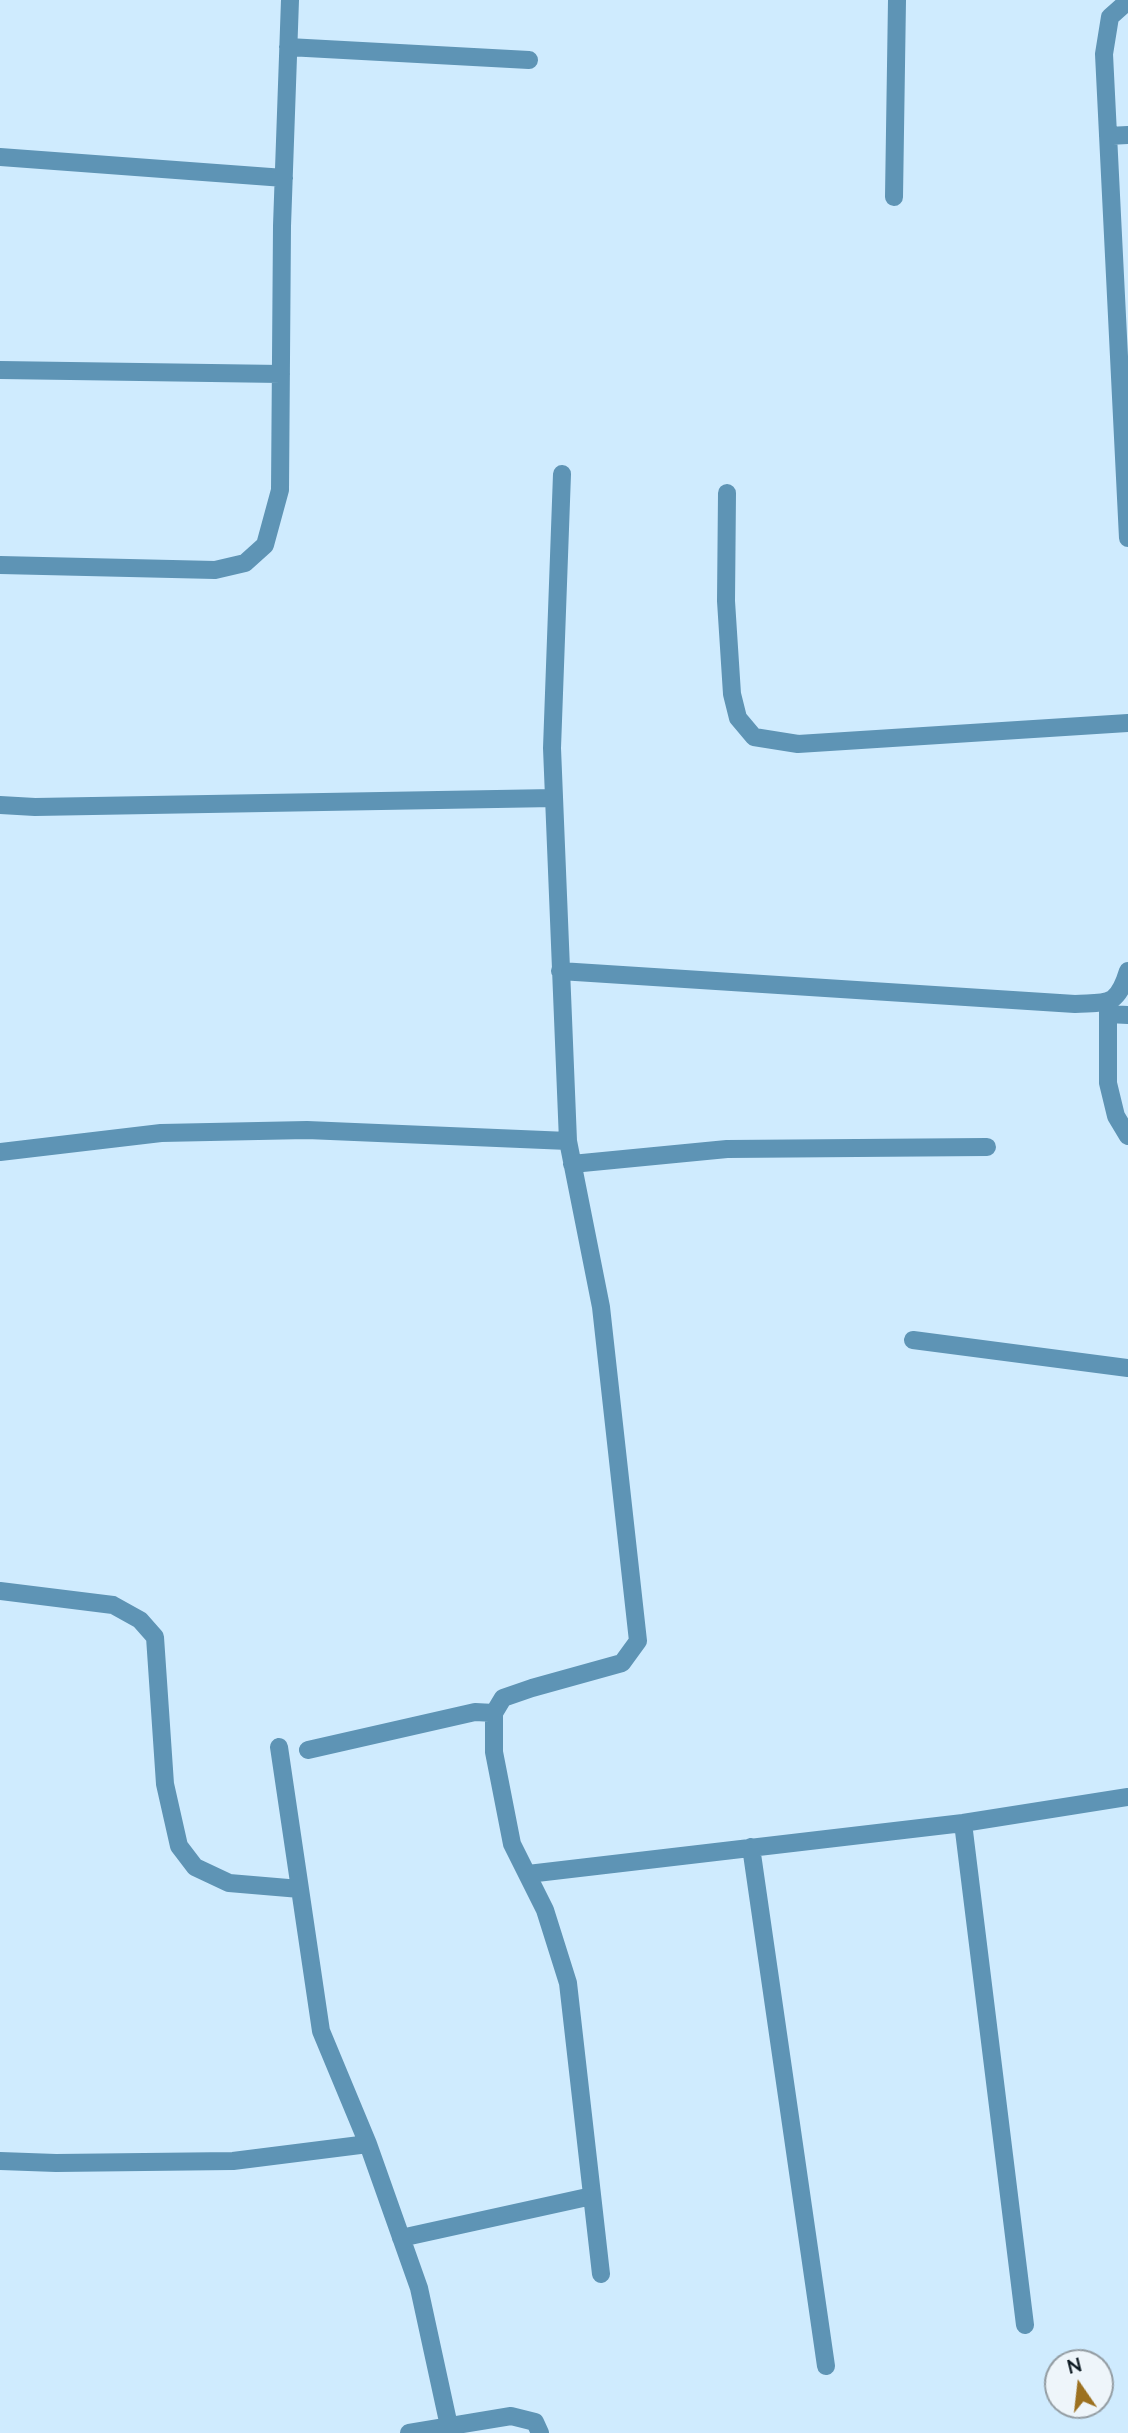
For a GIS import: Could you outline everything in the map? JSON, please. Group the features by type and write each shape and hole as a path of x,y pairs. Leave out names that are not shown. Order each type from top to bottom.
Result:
{"street":[{"path":"0,565 215,570 245,563 265,545 280,490 284,178 290,0"},
{"path":"894,197 897,0"},
{"path":"1128,1 1110,17 1104,54 1128,538"},
{"path":"288,47 529,60"},
{"path":"1108,136 1128,135"},
{"path":"0,156 284,178"},
{"path":"0,370 281,374"},
{"path":"562,474 552,748 568,1141 601,1307 638,1641 622,1663 503,1698 494,1713 494,1752 512,1844 545,1910 568,1983 601,2274"},
{"path":"727,494 726,601 732,694 738,718 754,737 798,744 1128,723"},
{"path":"0,806 554,798"},
{"path":"560,971 1074,1004 1108,1008 1128,1015"},
{"path":"1128,971 1122,992 1108,1008 1108,1083 1116,1116 1128,1136"},
{"path":"0,1152 161,1133 307,1129 568,1141"},
{"path":"572,1164 727,1149 987,1147"},
{"path":"913,1340 1128,1368"},
{"path":"0,1591 113,1605 140,1620 155,1637 165,1784 179,1846 195,1867 229,1883 300,1889"},
{"path":"308,1750 475,1713 494,1713"},
{"path":"279,1747 321,2031 368,2144 419,2288 449,2427"},
{"path":"528,1874 963,1823 1128,1797"},
{"path":"963,1823 1025,2325"},
{"path":"751,1847 826,2366"},
{"path":"0,2161 233,2161 368,2144"},
{"path":"401,2238 592,2196"},
{"path":"409,2433 511,2416 534,2422 540,2433"}]}
